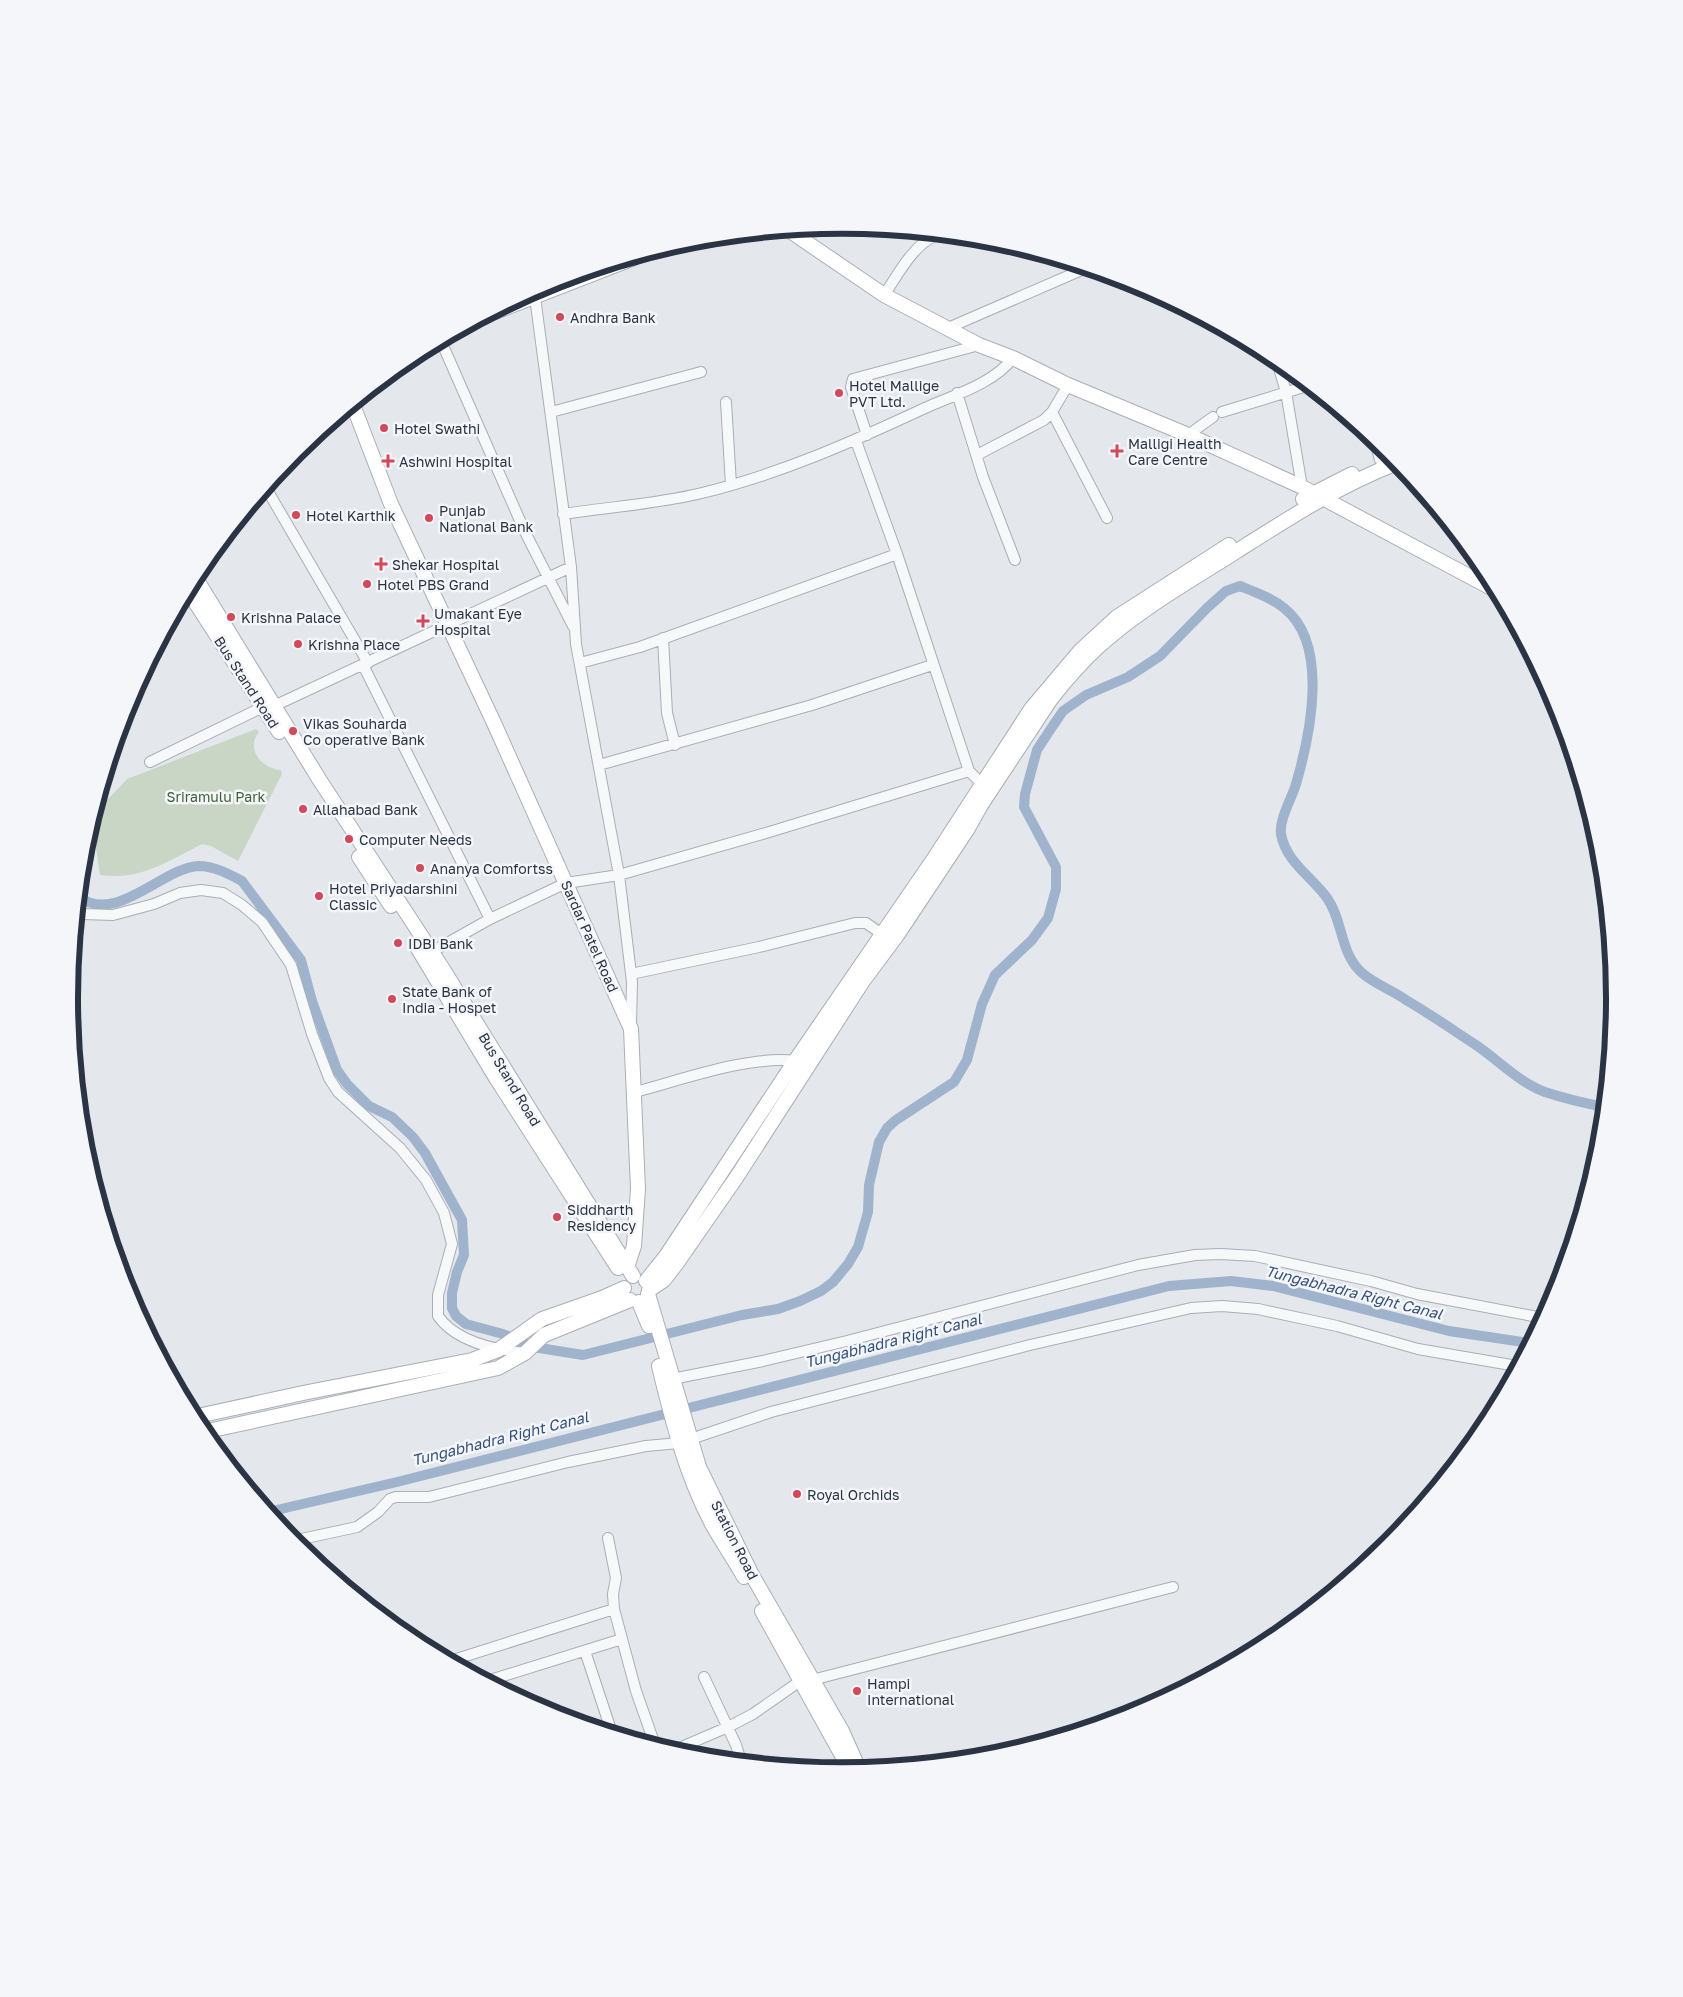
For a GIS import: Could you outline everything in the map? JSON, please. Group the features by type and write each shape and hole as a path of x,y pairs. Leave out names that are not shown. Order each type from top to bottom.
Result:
{"street":[{"path":"797,236 884,295 979,345 1013,358 1068,385 1188,435 1313,493 1483,584"},
{"path":"884,295 911,256 928,240"},
{"path":"948,328 1076,272"},
{"path":"543,296 551,412 570,567 575,630 619,875 631,974 631,1029"},
{"path":"867,435 851,387 853,379 868,373 979,345"},
{"path":"444,347 525,532 575,630"},
{"path":"563,514 701,493 809,460 856,441 957,393 1004,369 1013,358"},
{"path":"551,412 701,372"},
{"path":"1280,373 1313,493"},
{"path":"976,456 1039,423 1052,412 1068,385"},
{"path":"1188,435 1218,414 1301,388"},
{"path":"957,393 976,456 1015,560"},
{"path":"726,402 731,485"},
{"name":"Sardar Patel Road","path":"355,410 391,504 566,882 631,1029 638,1189 634,1246 636,1287"},
{"path":"1052,412 1107,518"},
{"path":"856,441 897,554 968,771 982,784"},
{"path":"211,1430 498,1368 526,1351 544,1335 636,1287 666,1256 1031,709 1057,676 1080,651 1118,617 1174,579 1313,493 1383,459"},
{"path":"201,1415 472,1360 502,1347 537,1322 636,1287 664,1280 736,1178 863,981 936,878 1051,699 1072,673 1096,648 1137,616 1306,506 1313,493 1389,466"},
{"path":"269,493 365,664 490,919"},
{"path":"580,663 663,638 897,554"},
{"path":"150,762 448,626 570,567"},
{"name":"Bus Stand Road","path":"199,585 268,707"},
{"name":"Bus Stand Road","path":"192,597 268,707 427,954 496,1078 636,1287 652,1321 671,1386"},
{"path":"663,638 667,713 674,745"},
{"path":"599,765 812,705 932,665"},
{"path":"427,954 490,919 566,882 619,875 766,833 968,771"},
{"path":"82,914 113,916 154,904 180,893 215,891 242,905 262,922 291,965 312,1034 329,1078 338,1092 400,1148 426,1180 444,1213 452,1244 438,1295 438,1316 453,1331 502,1347 526,1351"},
{"path":"631,974 759,947 855,923 866,923 882,934"},
{"path":"635,1092 775,1058 795,1061"},
{"path":"683,1438 671,1386 1138,1265 1168,1259 1212,1254 1256,1256 1417,1294 1536,1317"},
{"path":"302,1540 357,1527 396,1496 430,1497 568,1462 683,1438 771,1412 1021,1347 1154,1316 1208,1306 1258,1309 1337,1326 1418,1349 1512,1365"},
{"name":"Station Road","path":"683,1438 712,1523 807,1678 842,1731 855,1762"},
{"path":"608,1538 616,1578 613,1594 614,1609 653,1738"},
{"path":"684,1746 753,1714 807,1678 1173,1587"},
{"path":"457,1659 614,1609"},
{"path":"494,1679 622,1639"},
{"path":"585,1651 610,1726"},
{"path":"704,1677 740,1756"},
{"name":"Station Road","path":"807,1678 846,1762"}],"green space":[{"name":"Sriramulu Park","path":"256,729 259,732 255,738 254,745 258,757 268,766 281,770 282,774 238,861 211,846 202,844 166,863 141,872 128,875 100,875 95,839 103,804 127,779"}],"waterway":[{"path":"84,899 94,904 109,904 124,900 170,875 199,866 216,869 242,881 301,960 312,1001 337,1070 347,1084 369,1106 392,1117 413,1137 425,1153 462,1220 464,1255 457,1272 452,1293 452,1308 456,1316 466,1324 503,1334 533,1347 583,1355 742,1315 778,1309 821,1291 833,1282 848,1264 858,1247 868,1212 869,1185 879,1142 887,1128 896,1120 954,1082 967,1060 982,1004 995,975 1032,940 1048,918 1056,889 1056,867 1024,807 1025,794 1037,750 1063,711 1086,695 1128,677 1160,656 1226,591 1240,586 1269,598 1284,608 1298,624 1307,644 1312,667 1310,717 1301,764 1294,790 1284,815 1281,834 1288,853 1327,898 1336,916 1349,956 1354,964 1372,980 1401,996 1476,1045 1527,1083 1545,1092 1598,1106"},
{"name":"Tungabhadra Right Canal","path":"275,1510 397,1482 1169,1286 1231,1281 1273,1286 1449,1331 1524,1342"}],"place":[{"name":"Andhra Bank","path":"560,317"},
{"name":"Hotel Mallige PVT Ltd.","path":"839,393"},
{"name":"Hotel Swathi","path":"384,428"},
{"name":"Malligi Health Care Centre","path":"1117,451"},
{"name":"Ashwini Hospital","path":"388,461"},
{"name":"Hotel Karthik","path":"296,515"},
{"name":"Punjab National Bank","path":"429,518"},
{"name":"Shekar Hospital","path":"381,564"},
{"name":"Hotel PBS Grand","path":"367,584"},
{"name":"Krishna Palace","path":"231,617"},
{"name":"Umakant Eye Hospital","path":"423,621"},
{"name":"Krishna Place","path":"298,644"},
{"name":"Vikas Souharda Co operative Bank","path":"293,731"},
{"name":"Allahabad Bank","path":"303,809"},
{"name":"Computer Needs","path":"349,839"},
{"name":"Ananya Comfortss","path":"420,868"},
{"name":"Hotel Priyadarshini Classic","path":"319,896"},
{"name":"IDBI Bank","path":"398,943"},
{"name":"State Bank of India - Hospet","path":"392,999"},
{"name":"Siddharth Residency","path":"557,1217"},
{"name":"Royal Orchids","path":"797,1494"},
{"name":"Hampi International","path":"857,1691"}]}
